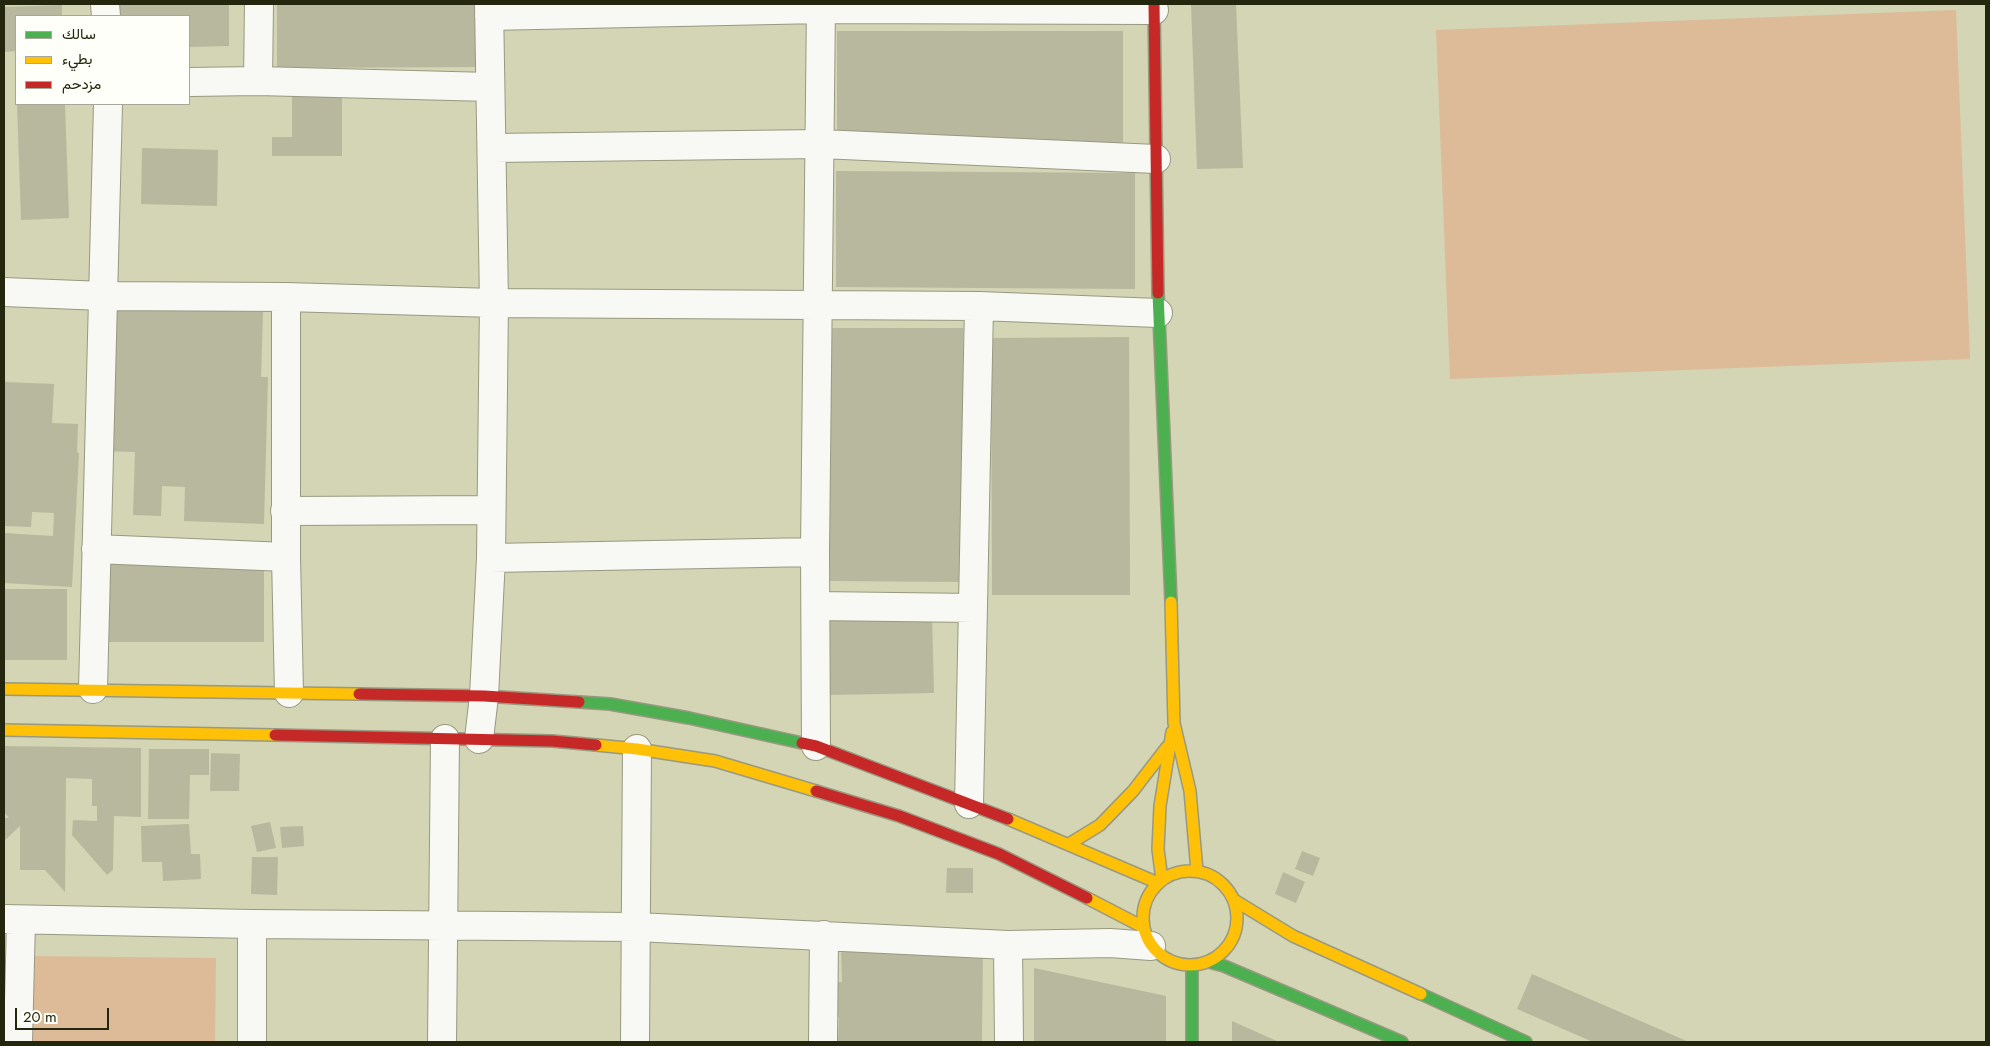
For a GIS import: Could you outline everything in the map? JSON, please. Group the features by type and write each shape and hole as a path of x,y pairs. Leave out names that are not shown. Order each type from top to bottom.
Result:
{"main road":[{"path":"1154,7 1158,313 1174,657 1174,723 1190,791 1197,871"},
{"path":"4,689 484,696 610,704 688,718 816,746 969,804 1160,881"},
{"path":"1160,881 1158,849 1160,806 1168,746 1174,723"},
{"path":"4,730 552,741 637,749 715,761 899,816 999,854 1128,917 1147,937 1162,957 1176,964 1192,966 1209,962 1224,951 1234,936 1238,918 1234,900 1226,886 1213,876 1197,871 1179,872 1160,881 1144,903 1147,937"},
{"path":"1069,844 1100,825 1133,791 1168,746"},
{"path":"1234,900 1293,936 1526,1042"},
{"path":"1209,962 1224,966 1402,1042"},
{"path":"1192,966 1192,1042"}],"street":[{"path":"258,81 259,4"},
{"path":"479,740 484,696 491,558 494,302 489,10 821,6 1154,7"},
{"path":"816,746 815,552 821,144 821,6"},
{"path":"190,82 258,81 490,87"},
{"path":"93,690 108,105"},
{"path":"492,148 821,144 1156,159"},
{"path":"4,292 103,296 286,297 494,302 979,306 1158,313"},
{"path":"286,297 285,511 289,693"},
{"path":"969,804 979,306"},
{"path":"285,511 491,510"},
{"path":"96,549 286,557"},
{"path":"491,558 815,552"},
{"path":"816,606 973,608"},
{"path":"442,1042 446,739"},
{"path":"635,1042 637,749"},
{"path":"18,1042 13,920 637,927 1008,945 1110,943 1147,937"},
{"path":"252,924 252,1042"},
{"path":"823,1042 824,935"},
{"path":"1008,945 1009,1042"}],"shaded area":[{"path":"1956,10 1970,359 1450,379 1436,30"},
{"path":"22,956 216,958 215,1042 21,1042"}],"building":[{"path":"105,4 229,4 229,46 190,47 190,15 105,15"},
{"path":"277,4 478,4 478,67 277,68"},
{"path":"1191,4 1236,4 1243,168 1197,169"},
{"path":"62,5 62,15 15,15 15,51 4,52 4,7"},
{"path":"837,31 1123,31 1123,143 837,143"},
{"path":"292,96 342,96 342,156 272,156 272,137 292,137"},
{"path":"17,105 65,105 69,218 21,220"},
{"path":"142,148 218,150 217,206 141,204"},
{"path":"836,171 1135,173 1135,289 836,287"},
{"path":"104,308 263,312 261,377 268,377 264,524 184,521 185,487 162,486 161,516 133,515 135,452 100,451"},
{"path":"830,328 963,328 962,582 829,581"},
{"path":"1129,337 1130,595 992,595 991,338"},
{"path":"4,382 54,384 52,423 78,424 77,452 79,453 72,587 4,583 4,533 53,536 54,513 32,512 31,527 4,526"},
{"path":"108,560 264,566 264,642 107,642"},
{"path":"4,589 67,589 67,660 4,660"},
{"path":"932,615 934,693 828,695 826,618"},
{"path":"4,746 141,748 141,817 114,816 113,870 107,875 72,835 73,820 97,821 97,806 92,806 92,779 66,778 65,892 45,870 20,870 20,826 4,841 4,818 9,818 4,812"},
{"path":"149,749 209,749 209,775 190,775 189,819 148,819"},
{"path":"211,753 240,754 239,791 210,791"},
{"path":"270,822 276,848 257,852 251,826"},
{"path":"189,824 191,854 200,854 201,879 163,881 162,862 142,862 141,826"},
{"path":"303,826 304,846 282,848 280,827"},
{"path":"1302,851 1320,858 1313,876 1295,869"},
{"path":"252,857 278,857 277,895 251,894"},
{"path":"947,868 973,868 973,893 946,893"},
{"path":"1283,872 1305,882 1296,903 1275,894"},
{"path":"841,945 983,946 982,1042 838,1042 839,1017 831,1017 831,982 842,982"},
{"path":"1034,968 1166,996 1166,1042 1034,1042"},
{"path":"1532,974 1689,1042 1593,1042 1517,1009"},
{"path":"1232,1021 1279,1042 1232,1042"}],"traffic: fast":[{"path":"1158,293 1171,602"},
{"path":"579,702 610,704 689,718 802,743"},
{"path":"1209,962 1224,966 1402,1042"},
{"path":"1192,966 1192,1042"},
{"path":"1421,994 1526,1042"}],"traffic: slow":[{"path":"1171,602 1174,723 1190,791 1197,871"},
{"path":"4,689 359,694"},
{"path":"4,730 275,735"},
{"path":"1162,880 1158,849 1160,806 1172,732"},
{"path":"596,745 715,761 816,791"},
{"path":"1069,844 1100,825 1133,791 1167,747"},
{"path":"1008,819 1158,883"},
{"path":"1190,871 1208,874 1223,885 1234,900 1237,918 1234,936 1223,951 1208,962 1190,965 1172,962 1157,951 1146,936 1143,918 1146,900 1157,885 1172,874 1190,871"},
{"path":"1087,898 1143,927"},
{"path":"1234,900 1293,936 1421,994"}],"traffic: jam":[{"path":"1154,4 1158,293"},
{"path":"359,694 484,696 579,702"},
{"path":"275,735 552,741 596,745"},
{"path":"802,743 816,746 1008,819"},
{"path":"816,791 899,816 999,854 1087,898"}]}
